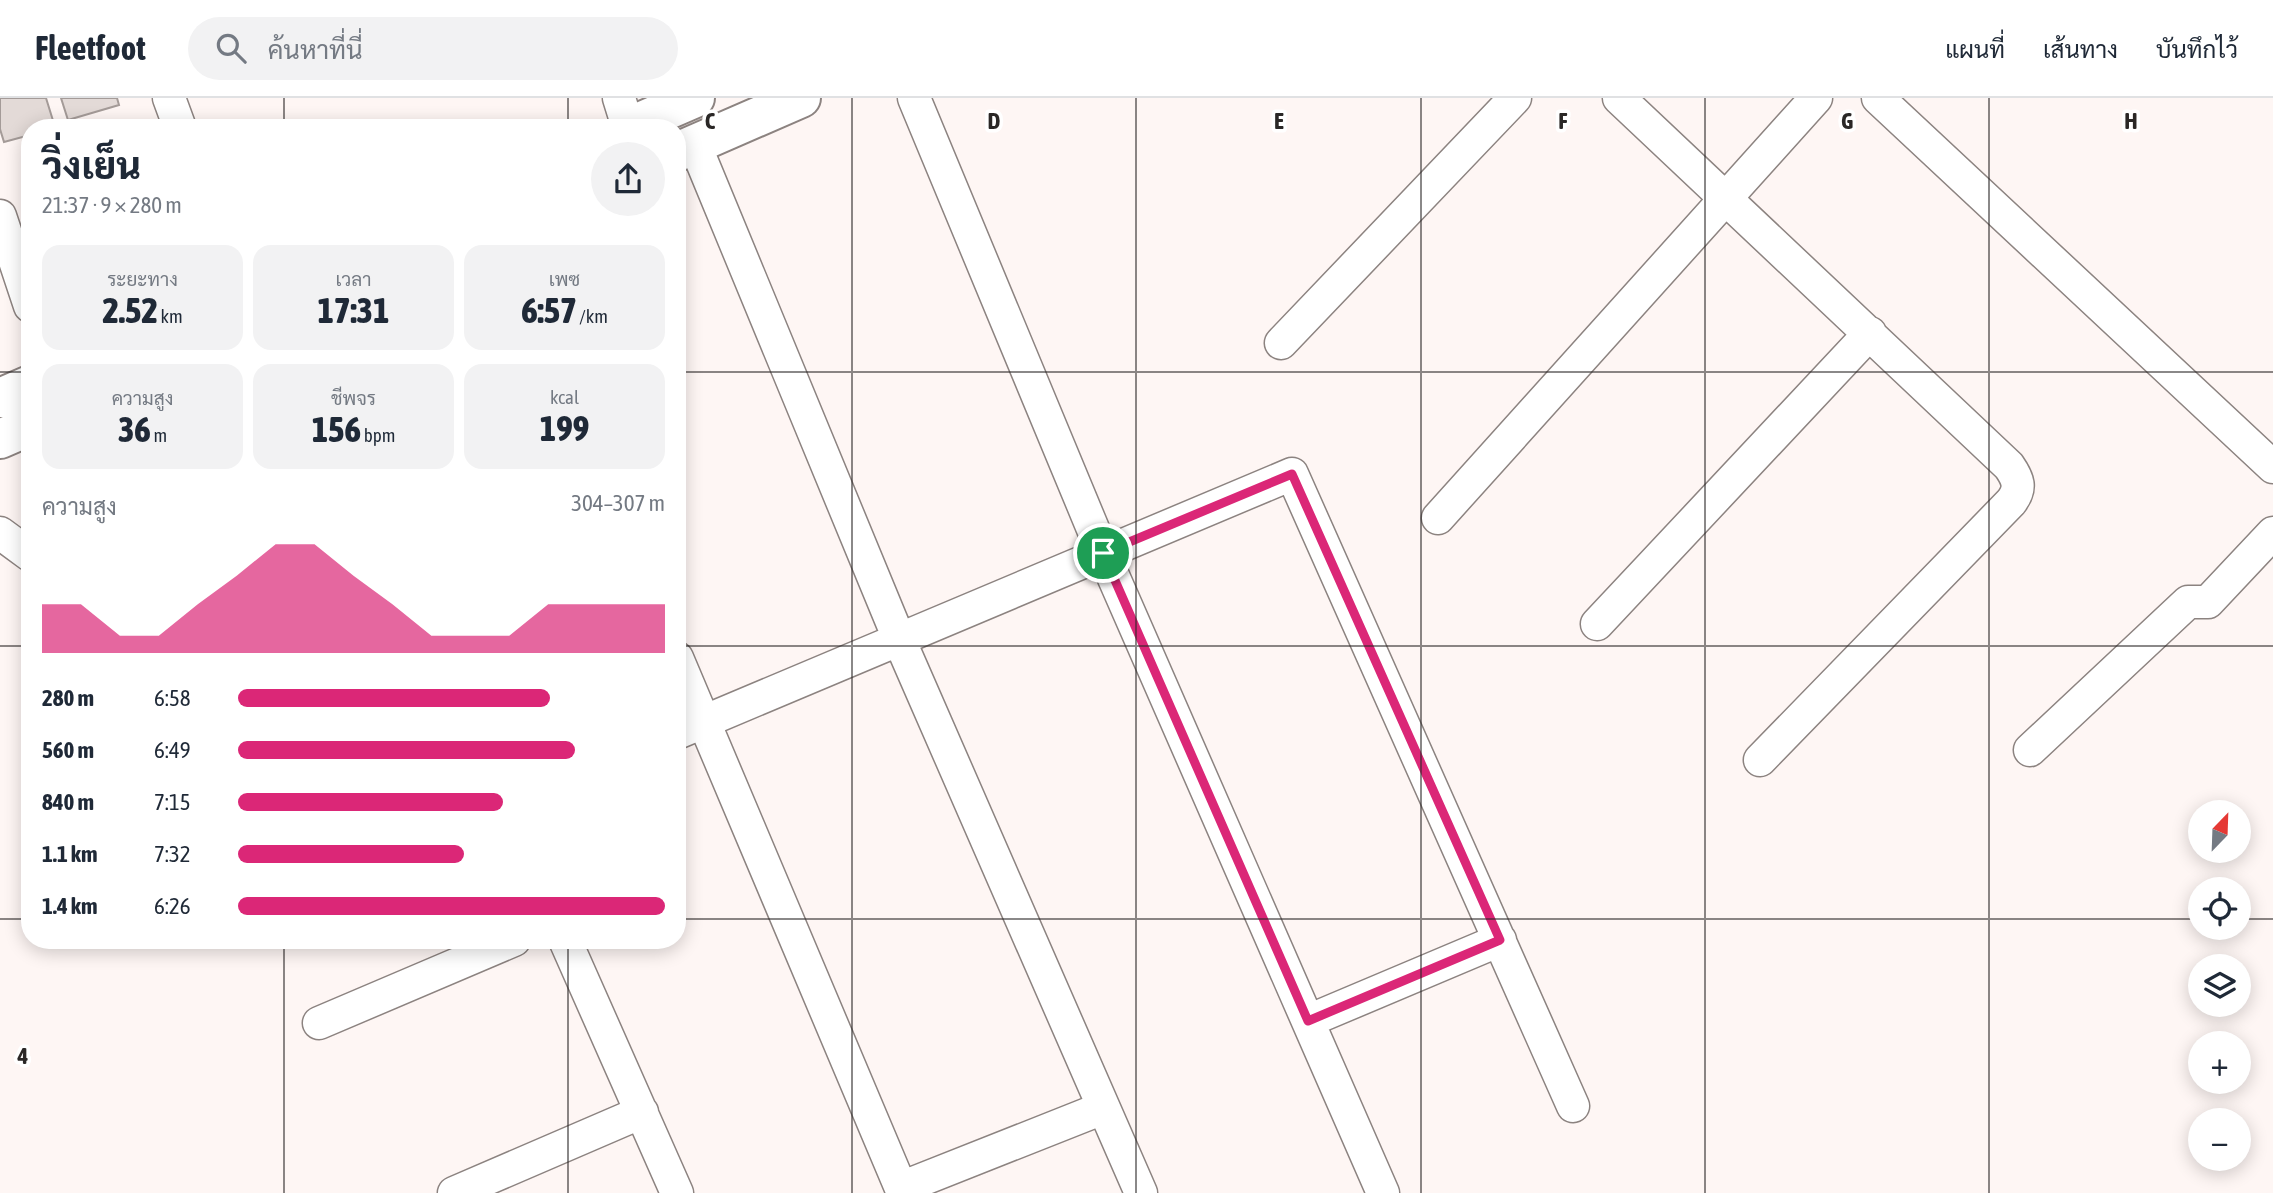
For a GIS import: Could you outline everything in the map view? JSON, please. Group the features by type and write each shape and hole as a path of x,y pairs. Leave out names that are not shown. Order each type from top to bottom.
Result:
{"street":[{"path":"169,98 177,119"},
{"path":"624,117 695,98"},
{"path":"801,98 686,148 1141,1193"},
{"path":"914,98 1103,553 1383,1193"},
{"path":"1281,343 1515,98"},
{"path":"1619,98 1870,333 2018,478 2017,495 2011,502 1760,760"},
{"path":"1438,518 1816,98"},
{"path":"1878,98 2273,467"},
{"path":"0,216 21,279"},
{"path":"1597,624 1870,333"},
{"path":"0,398 21,389"},
{"path":"0,439 21,430"},
{"path":"691,727 1292,474 1573,1106"},
{"path":"0,533 21,548"},
{"path":"2030,750 2188,602 2208,602 2273,533"},
{"path":"686,702 691,727 902,1190 1103,1108"},
{"path":"1308,1021 1500,940"},
{"path":"319,1023 493,949"},
{"path":"569,949 677,1193"},
{"path":"454,1193 642,1112"}],"building":[{"path":"0,98 46,98 53,119 21,119 21,137 4,142 0,129"},
{"path":"61,98 117,98 119,105 68,119"}],"route":[{"path":"1292,474 1500,940 1308,1021 1103,553 1292,474"}]}
